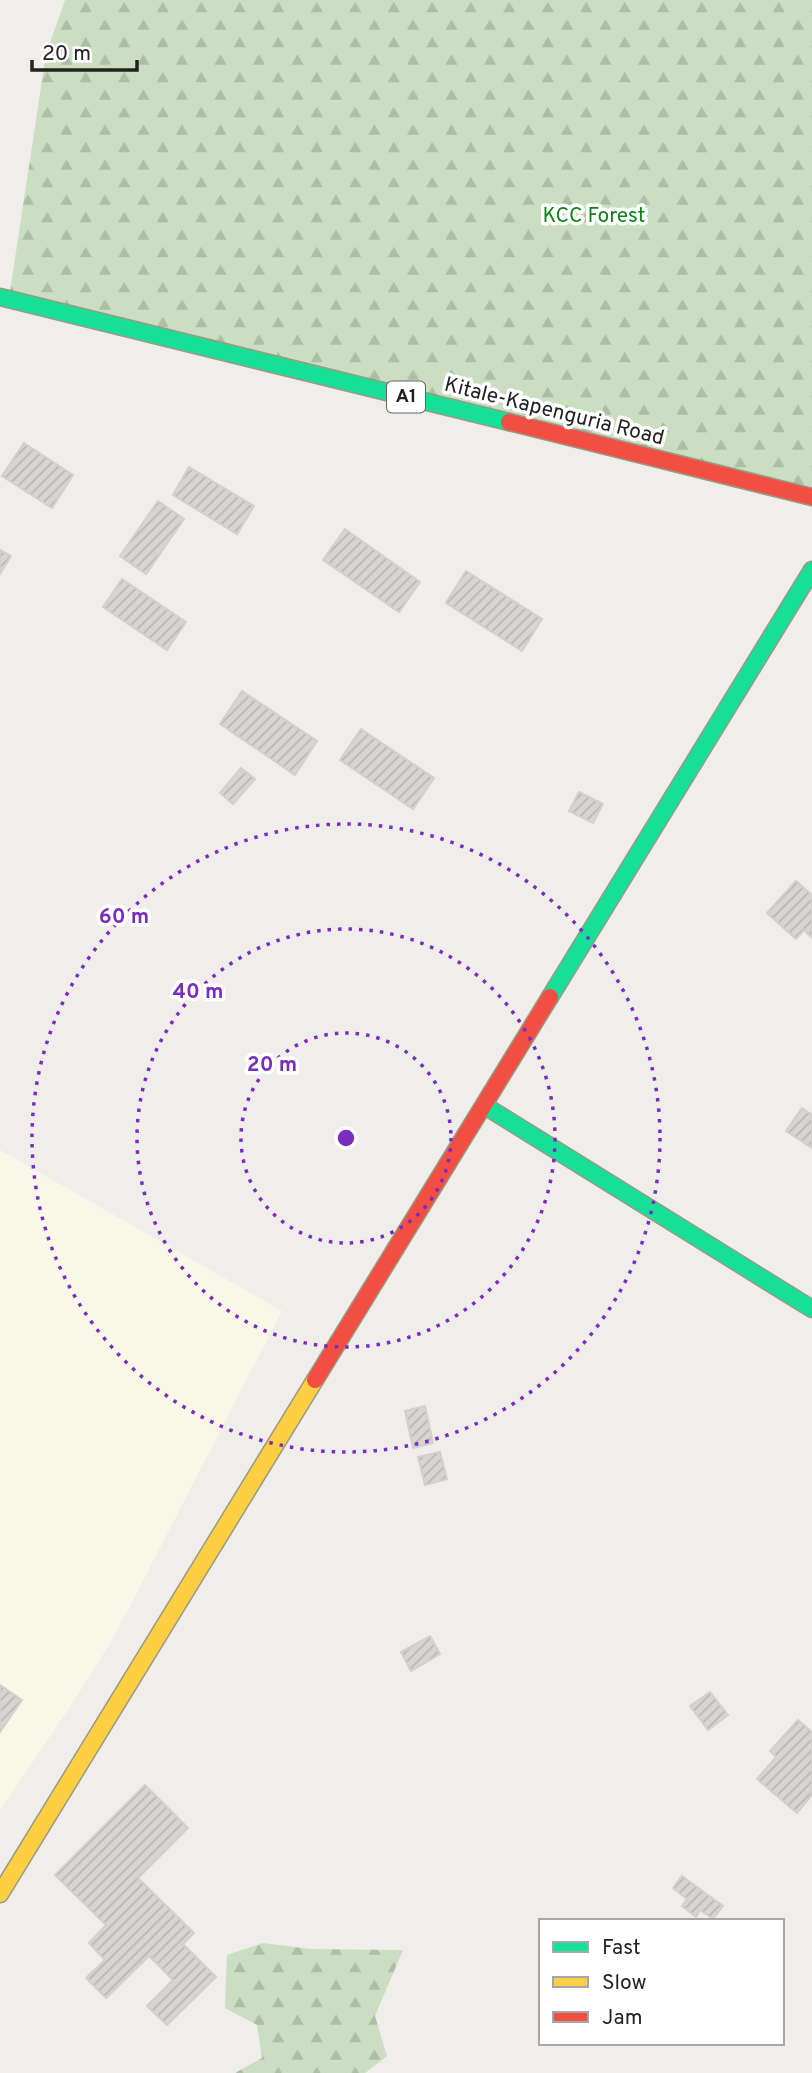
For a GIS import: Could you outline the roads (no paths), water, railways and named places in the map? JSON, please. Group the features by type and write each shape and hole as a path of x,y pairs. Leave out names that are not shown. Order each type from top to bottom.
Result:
{"main road":[{"name":"Kitale-Kapenguria Road","path":"0,297 812,497"},
{"path":"0,1894 812,570"},
{"path":"485,1106 812,1309"}],"park label":[{"name":"KCC Forest","path":"594,216"}]}
